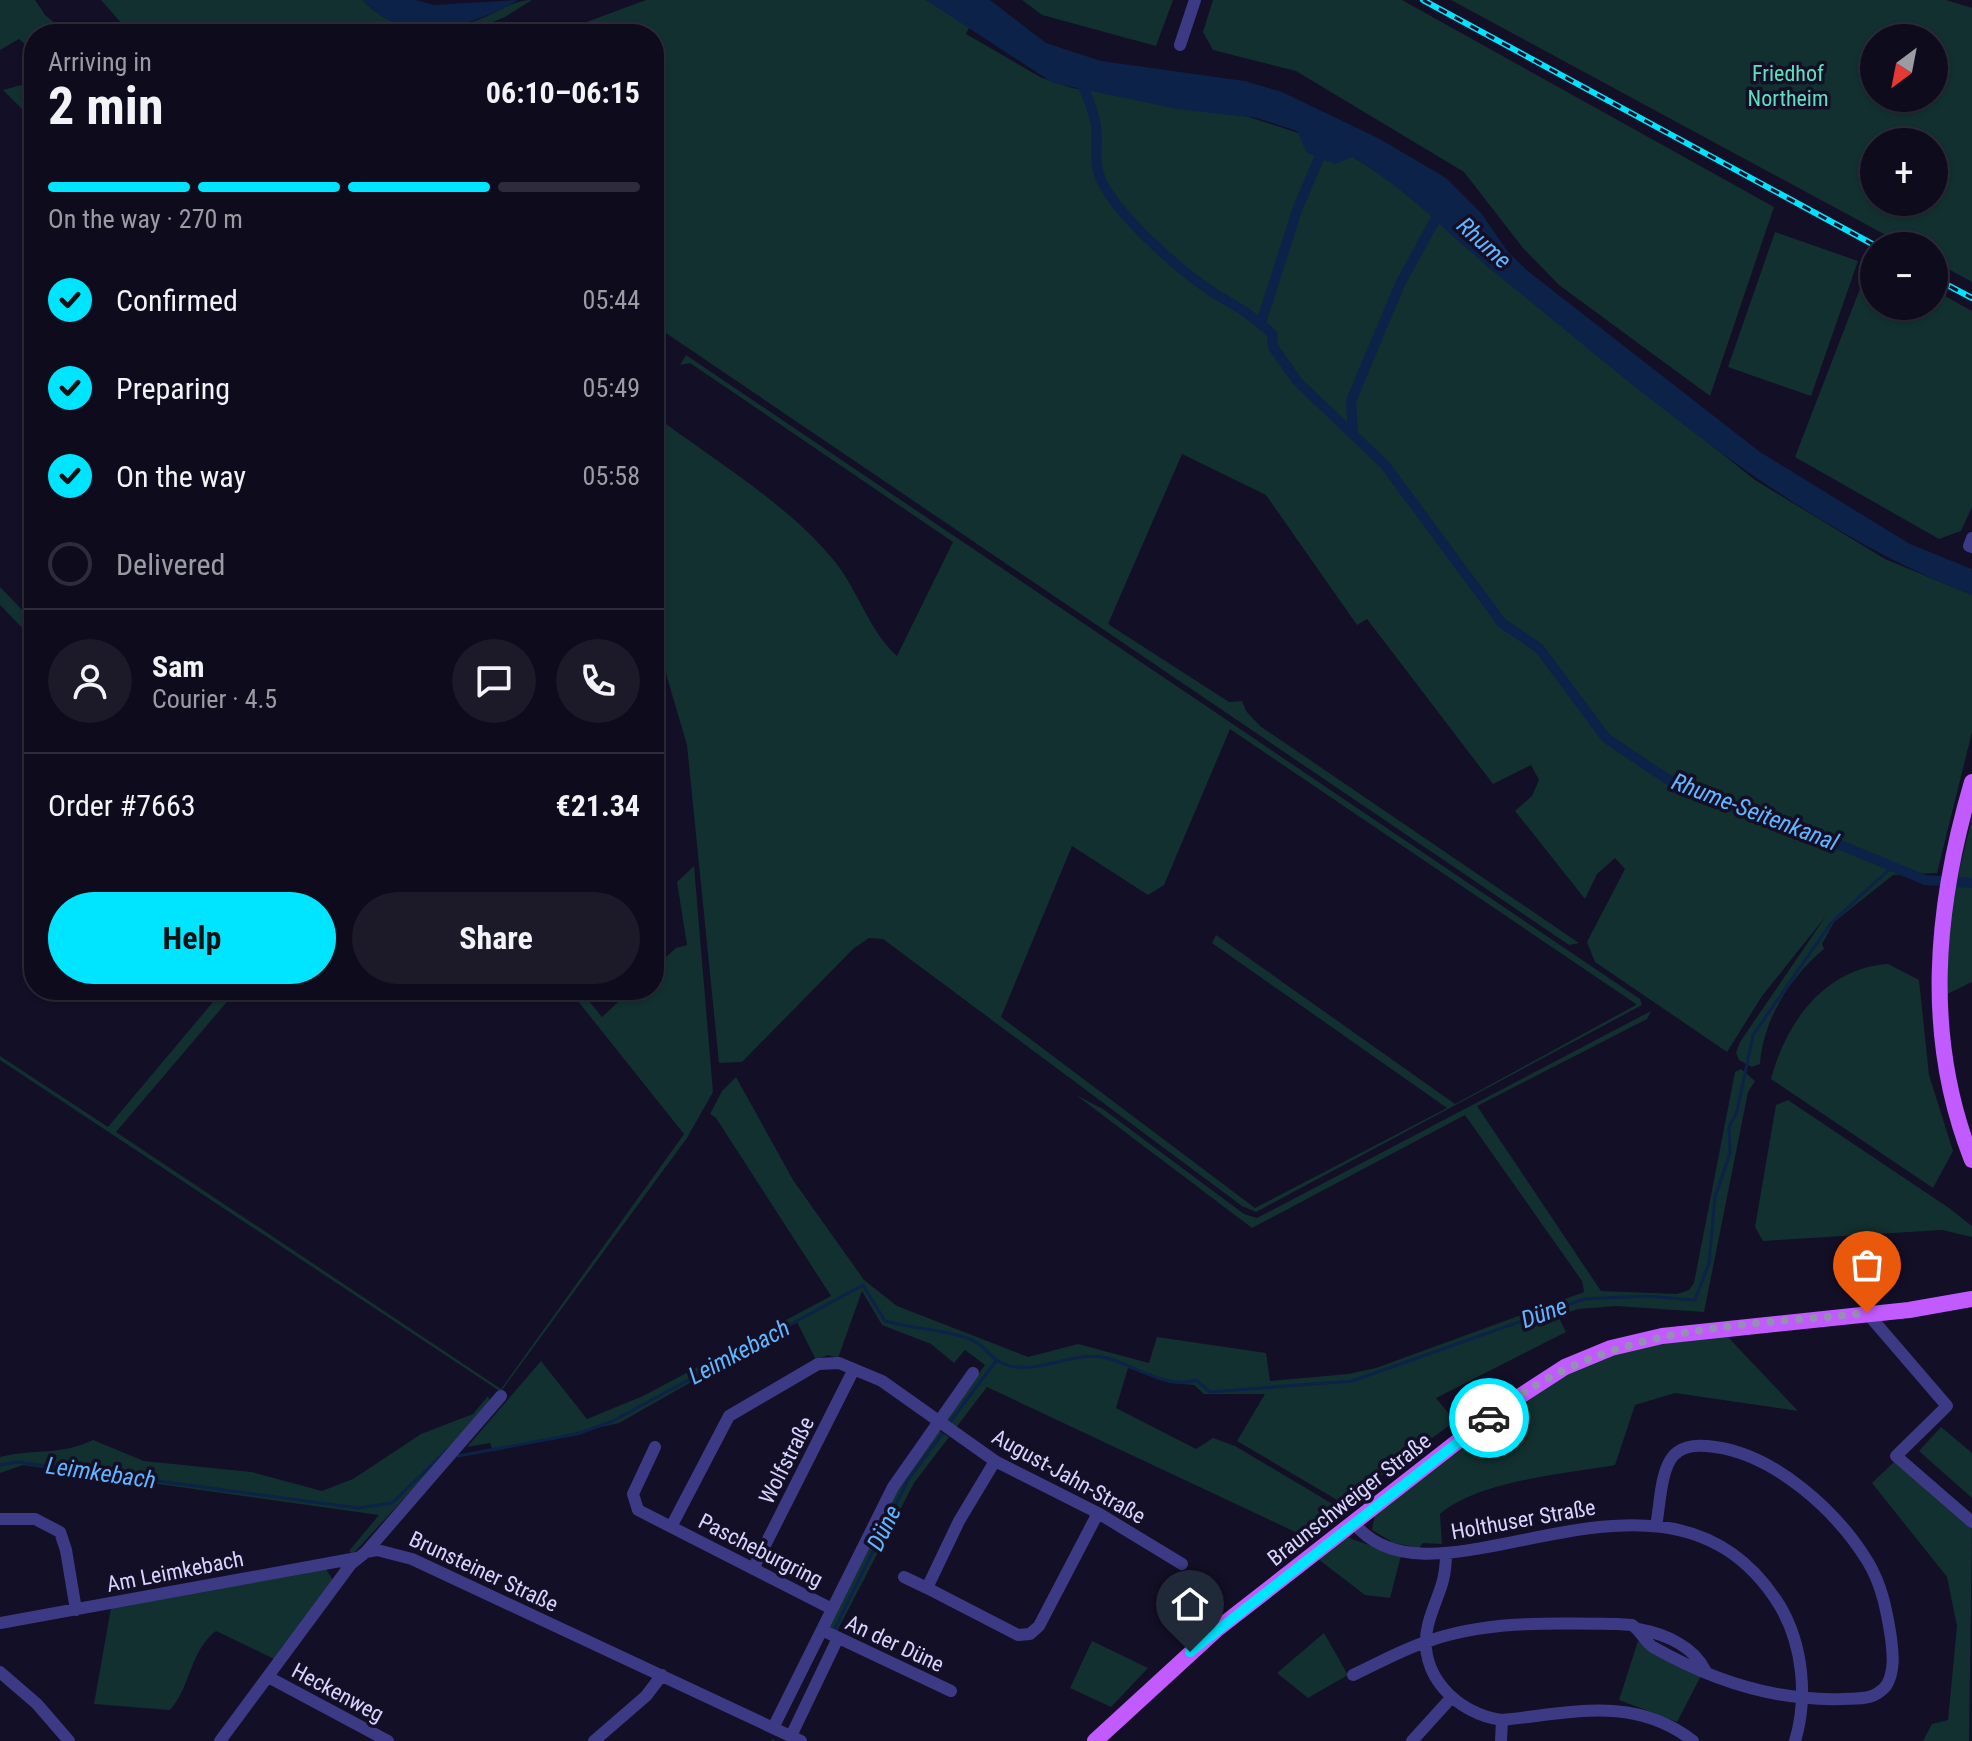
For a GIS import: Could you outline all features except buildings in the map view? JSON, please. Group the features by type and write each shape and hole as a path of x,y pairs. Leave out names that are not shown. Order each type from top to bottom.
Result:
{"main road":[{"path":"1972,782 1961,820 1940,940 1937,995 1943,1054 1959,1125 1972,1160"},
{"name":"Braunschweiger Straße","path":"1095,1741 1216,1630 1494,1413 1565,1367 1635,1341 1972,1299"}],"street":[{"path":"1180,45 1195,0"},
{"path":"1972,538 1969,546 1972,547"},
{"path":"1867,1313 1947,1406 1896,1456 1972,1522"},
{"name":"Pascheburgring","path":"671,1527 732,1413 818,1364 834,1362 889,1385 937,1422"},
{"name":"Wolfstraße","path":"753,1569 854,1369"},
{"name":"Pascheburgring","path":"773,1728 893,1487 973,1373"},
{"path":"220,1741 362,1555 501,1396"},
{"name":"August-Jahn-Straße","path":"937,1422 995,1461 1098,1513 1182,1564"},
{"path":"1353,1675 1427,1641 1507,1626 1617,1624 1638,1629 1649,1644 1746,1687 1800,1699 1868,1698 1882,1691 1890,1679 1893,1655 1886,1607 1876,1577 1858,1547 1793,1480 1741,1452 1706,1445 1685,1449 1670,1461 1656,1526"},
{"name":"Pascheburgring","path":"655,1447 633,1501 638,1510 832,1609"},
{"path":"927,1588 959,1521 995,1461"},
{"path":"904,1577 1018,1635 1030,1634 1039,1626 1098,1513"},
{"path":"0,1519 35,1519 60,1532 76,1610"},
{"name":"Holthuser Straße","path":"1354,1523 1371,1540 1397,1550 1446,1553 1594,1525 1656,1526 1692,1534 1719,1547 1743,1563 1768,1587 1794,1635 1801,1664 1795,1741"},
{"name":"Brunsteiner Straße","path":"362,1555 383,1550 399,1553 796,1739"},
{"path":"1446,1553 1446,1579 1428,1626 1427,1641 1434,1674 1451,1698 1473,1713 1502,1720 1613,1709 1654,1718 1693,1741"},
{"name":"Am Leimkebach","path":"0,1623 362,1555"},
{"name":"An der Düne","path":"822,1630 951,1691"},
{"path":"796,1739 838,1638"},
{"path":"0,1672 37,1704 69,1741"},
{"path":"594,1741 646,1696 662,1675"},
{"name":"Heckenweg","path":"270,1678 388,1741"},
{"path":"1412,1741 1451,1698"},
{"path":"1501,1741 1502,1720"}],"green space":[{"path":"0,0 35,0 56,24 24,24 24,43 19,39 0,50"},
{"path":"101,0 363,0 375,12 399,24 122,24"},
{"path":"532,0 488,24 465,24 513,4"},
{"path":"646,0 926,0 970,26 966,34 1042,78 1072,88 1215,106 1314,138 1381,167 1486,265 1755,480 1885,559 1972,595 1972,732 1937,873 1893,875 1834,922 1822,944 1824,949 1800,973 1780,1000 1766,1031 1760,1064 1752,1067 1739,1060 1736,1053 1740,1042 1826,916 1762,996 1727,1052 1595,962 1587,942 1625,869 1615,858 1597,874 1585,899 1515,811 1532,796 1539,780 1531,765 1493,784 1367,619 1357,625 1266,495 1182,454 1108,624 1229,702 1242,701 1246,711 1260,726 1579,943 1569,945 664,332 664,24 581,24"},
{"path":"1022,0 1173,0 1156,46 1042,15"},
{"path":"1213,0 1402,0 1774,207 1710,396 1559,285 1523,248 1464,172 1296,71 1213,50 1203,32"},
{"name":"Friedhof Northeim","path":"1451,0 1946,0 1972,8 1972,282 1948,269 1948,232 1880,232"},
{"path":"24,84 24,111 3,90"},
{"path":"1775,232 1858,261 1811,396 1728,367"},
{"path":"1860,289 1860,320 1948,320 1948,298 1972,311 1972,507 1961,531 1939,539 1795,457"},
{"path":"686,355 1640,999 1642,1005 1256,1212 1242,1206 883,939 869,938 853,949 742,1062 719,1063 687,745 664,667 664,422 773,502 817,542 844,574 879,635 897,656 953,542 690,363 680,365","holes":["1230,729 1636,1005 1455,1104 1216,935 1212,943 1447,1108 1255,1208 1001,1017 1072,846 1148,895 1164,885"]},
{"path":"0,587 24,612 24,630 0,605"},
{"path":"1972,819 1972,982 1945,995 1952,898"},
{"path":"694,866 713,1092 687,1138 502,1390 0,1060 0,1056 108,1127 215,1000 228,1000 116,1132 501,1389 684,1134 577,1000 588,1000 602,1017 620,1000 664,1000 664,959 676,948 687,945 677,882"},
{"path":"1888,964 1919,980 1929,1075 1953,1151 1933,1188 1771,1079 1798,1019 1827,987 1866,968"},
{"path":"1651,1011 1647,1019 1477,1106 1601,1291 1677,1294 1689,1290 1694,1283 1735,1072 1741,1069 1755,1081 1748,1092 1704,1312 1616,1306 1578,1309 1558,1316 1566,1332 1436,1398 1455,1421 1344,1504 1237,1441 1265,1394 1204,1394 1194,1385 1170,1383 1128,1368 1116,1408 1196,1449 1213,1438 1235,1446 1336,1506 1330,1517 1306,1537 987,1387 955,1429 946,1419 985,1365 965,1350 954,1363 931,1344 882,1325 862,1291 838,1358 828,1355 816,1360 797,1322 619,1423 493,1451 490,1443 467,1447 541,1361 587,1419 643,1396 831,1296 716,1118 710,1114 722,1091 736,1077 793,1180 864,1280 897,1306 1028,1357 1078,1344 1149,1363 1157,1337 1266,1353 1270,1381 1348,1374 1376,1368 1584,1292 1582,1281 1465,1115 1252,1228 1076,1095 1103,1109 1244,1214 1257,1218"},
{"path":"1788,1100 1949,1208 1972,1226 1972,1237 1942,1230 1763,1241 1755,1227 1776,1105"},
{"path":"1724,1333 1798,1411 1675,1393 1635,1405 1615,1465 1522,1480 1456,1503 1440,1514 1442,1544 1423,1543 1419,1548 1394,1543 1372,1530 1375,1514 1500,1414 1552,1380 1613,1355"},
{"path":"488,1396 491,1404 353,1554 349,1551 379,1515 23,1465 0,1473 0,1457 69,1448 93,1440 144,1461 251,1472 322,1491 353,1479 421,1434 473,1414"},
{"path":"1941,1427 1972,1453 1972,1498 1919,1451"},
{"path":"935,1432 949,1437 914,1483 837,1631 828,1626 901,1480"},
{"path":"1896,1460 1972,1527 1969,1741 1923,1741 1932,1724 1948,1720 1957,1626 1947,1577 1872,1483"},
{"path":"1346,1537 1401,1556 1390,1598 1365,1595 1318,1559"},
{"path":"324,1566 333,1580 276,1660 216,1631 200,1649 170,1710 94,1704 111,1608"},
{"path":"1324,1633 1348,1675 1308,1698 1277,1673"},
{"path":"1092,1641 1148,1668 1111,1707 1070,1688"},
{"path":"1638,1641 1702,1674 1677,1722 1619,1700"}],"water":[{"path":"363,0 416,0 434,5 518,0 462,24 398,24 380,15"},
{"name":"Rhume","path":"926,0 990,0 1046,43 1101,61 1245,81 1282,92 1378,138 1446,178 1481,213 1508,252 1529,272 1760,452 1910,544 1972,569 1972,595 1905,566 1841,532 1720,452 1493,271 1409,197 1352,157 1335,164 1307,153 1297,131 1257,118 1177,109 1053,83"}],"waterway":[{"name":"Rhume-Seitenkanal","path":"1080,80 1095,121 1099,176 1111,197 1138,228 1187,273 1253,317 1272,334 1273,347 1298,382 1385,465 1502,623 1539,648 1606,738 1682,789 1797,827 1925,880 1972,883"},
{"path":"1261,323 1297,210 1319,158"},
{"name":"Rhume-Seitenkanal","path":"1353,434 1351,401 1400,284 1441,209"},
{"name":"Düne","path":"454,1453 458,1456 577,1434 613,1421 863,1285 885,1321 970,1339 1003,1364 1035,1367 1095,1356 1174,1382 1196,1380 1210,1392 1352,1381 1584,1299 1645,1296 1695,1300 1709,1263 1715,1197 1730,1153 1729,1127 1737,1112 1753,1035 1831,923 1894,865"},
{"name":"Düne","path":"950,1422 996,1361"},
{"name":"Düne","path":"835,1628 908,1480 942,1434"},
{"name":"Leimkebach","path":"0,1465 18,1462 358,1508 392,1503 448,1449"}],"railway":[{"path":"1423,0 1860,237"},
{"path":"1948,285 1972,298"}],"way so far":[{"path":"1489,1418 1565,1367 1635,1341 1704,1330 1867,1313"}],"route":[{"path":"1190,1652 1489,1418"}]}
